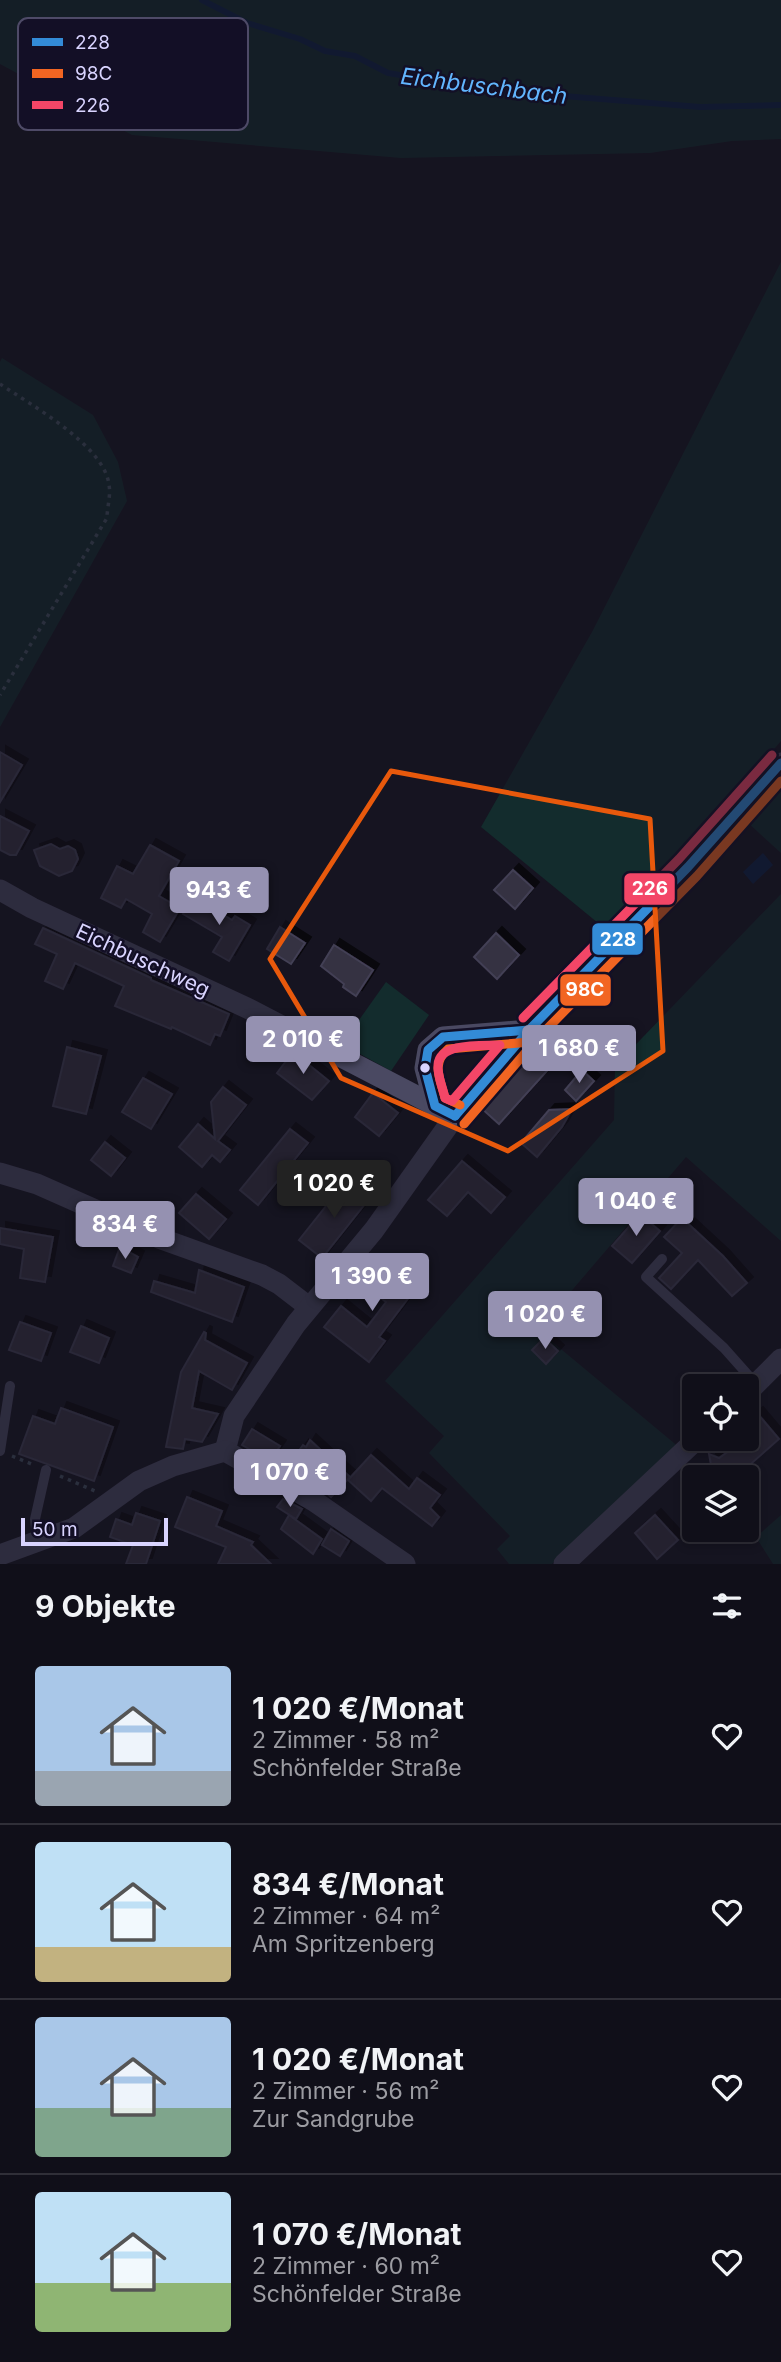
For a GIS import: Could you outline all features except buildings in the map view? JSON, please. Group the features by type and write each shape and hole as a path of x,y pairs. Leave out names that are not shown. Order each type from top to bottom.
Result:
{"street":[{"path":"225,1451 234,1416 309,1307 374,1230 455,1116 529,1030 688,867 781,763"},
{"name":"Eichbuschweg","path":"0,890 32,908 247,1008 455,1116"},
{"path":"435,1106 425,1068 428,1050 443,1037 529,1030"},
{"path":"0,1173 37,1184 159,1238 262,1275 279,1284 309,1307"},
{"path":"759,1381 781,1359"},
{"path":"0,1555 74,1528 139,1481 173,1466 225,1451 314,1500 405,1564"},
{"path":"564,1564 684,1451"}],"lane":[{"path":"662,1259 646,1277 724,1348 742,1374"},
{"path":"0,1451 10,1386"},
{"path":"37,1540 35,1519 46,1470"}],"path":[{"path":"0,384 67,430 97,456 110,484 107,518 0,695"},
{"path":"0,1451 95,1491 104,1484"}],"highlighted area":[{"path":"391,771 650,819 663,1051 508,1151 341,1078 270,959"}],"green space":[{"path":"0,0 781,0 781,139 732,141 650,153 401,158 132,135 123,130 248,130 248,18 18,18 18,74 0,64"},
{"path":"781,262 781,741 609,932 481,827 592,632"},
{"path":"2,358 93,415 118,462 127,501 0,727 0,362"},
{"path":"781,784 781,853 746,821"},
{"path":"781,894 781,1241 686,1157 538,1330 680,1448 552,1564 509,1564 497,1549 510,1536 429,1453 444,1436 385,1381 614,1120 615,1066"},
{"path":"386,982 429,1015 391,1071 342,1044"},
{"path":"781,1515 781,1564 773,1564 759,1542 759,1534"}],"water":[{"path":"763,853 773,865 753,884 743,872"}],"waterway":[{"name":"Eichbuschbach","path":"202,0 237,18"},
{"name":"Eichbuschbach","path":"248,23 300,39 325,51 355,56 388,73 490,90 700,107 781,105"}],"transit line":[{"name":"226","path":"523,1018 679,859 772,755"},
{"name":"228","path":"455,1116 529,1030 688,867 781,763"},
{"name":"98C","path":"464,1124 538,1038 697,876 781,781"},
{"name":"228","path":"455,1116 435,1106 425,1068 428,1050 443,1037 529,1030"},
{"name":"98C","path":"460,1105 445,1098 439,1078 438,1066 448,1049 530,1042"},
{"name":"226","path":"500,1045 452,1101 445,1098 438,1065 446,1052 463,1047 500,1045"}]}
